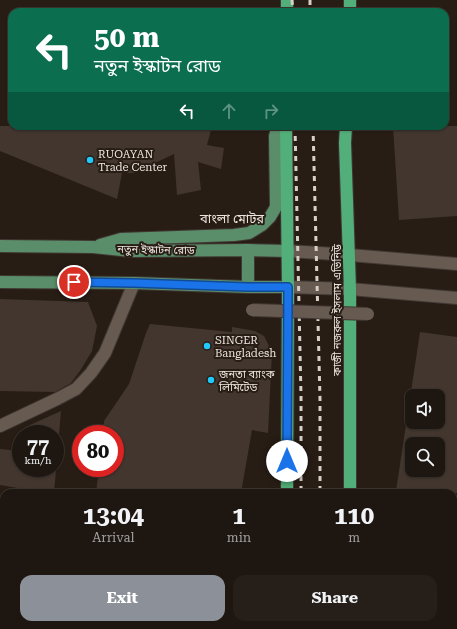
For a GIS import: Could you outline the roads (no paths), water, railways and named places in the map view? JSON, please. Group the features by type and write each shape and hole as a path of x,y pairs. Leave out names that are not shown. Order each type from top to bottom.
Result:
{"highway":[{"path":"286,130 288,251 287,489"},
{"name":"কাজী নজরুল ইসলাম এভিনিউ","path":"346,130 345,143 350,255 350,489"}],"main road":[{"path":"93,247 121,239 249,234 262,225 270,217 276,207 275,136 277,130"},
{"name":"নতুন ইস্কাটন রোড","path":"0,246 93,247 131,251 288,251"},
{"path":"248,250 248,287"},
{"path":"288,251 457,264"},
{"path":"0,282 134,283 248,287 350,288 457,298"},
{"path":"0,426 76,389 91,373 105,353 134,283"},
{"path":"252,310 368,314"}],"railway":[{"path":"292,0 293,8"},
{"path":"310,0 310,8"},
{"path":"295,130 301,396 301,489"},
{"path":"313,130 320,399 320,489"}],"place":[{"name":"RUOAYAN Trade Center","path":"90,160"},
{"name":"SINGER Bangladesh","path":"207,346"},
{"name":"জনতা ব্যাংক লিমিটেড","path":"211,380"}],"district":[{"name":"বাংলা মোটর","path":"232,218"}]}
